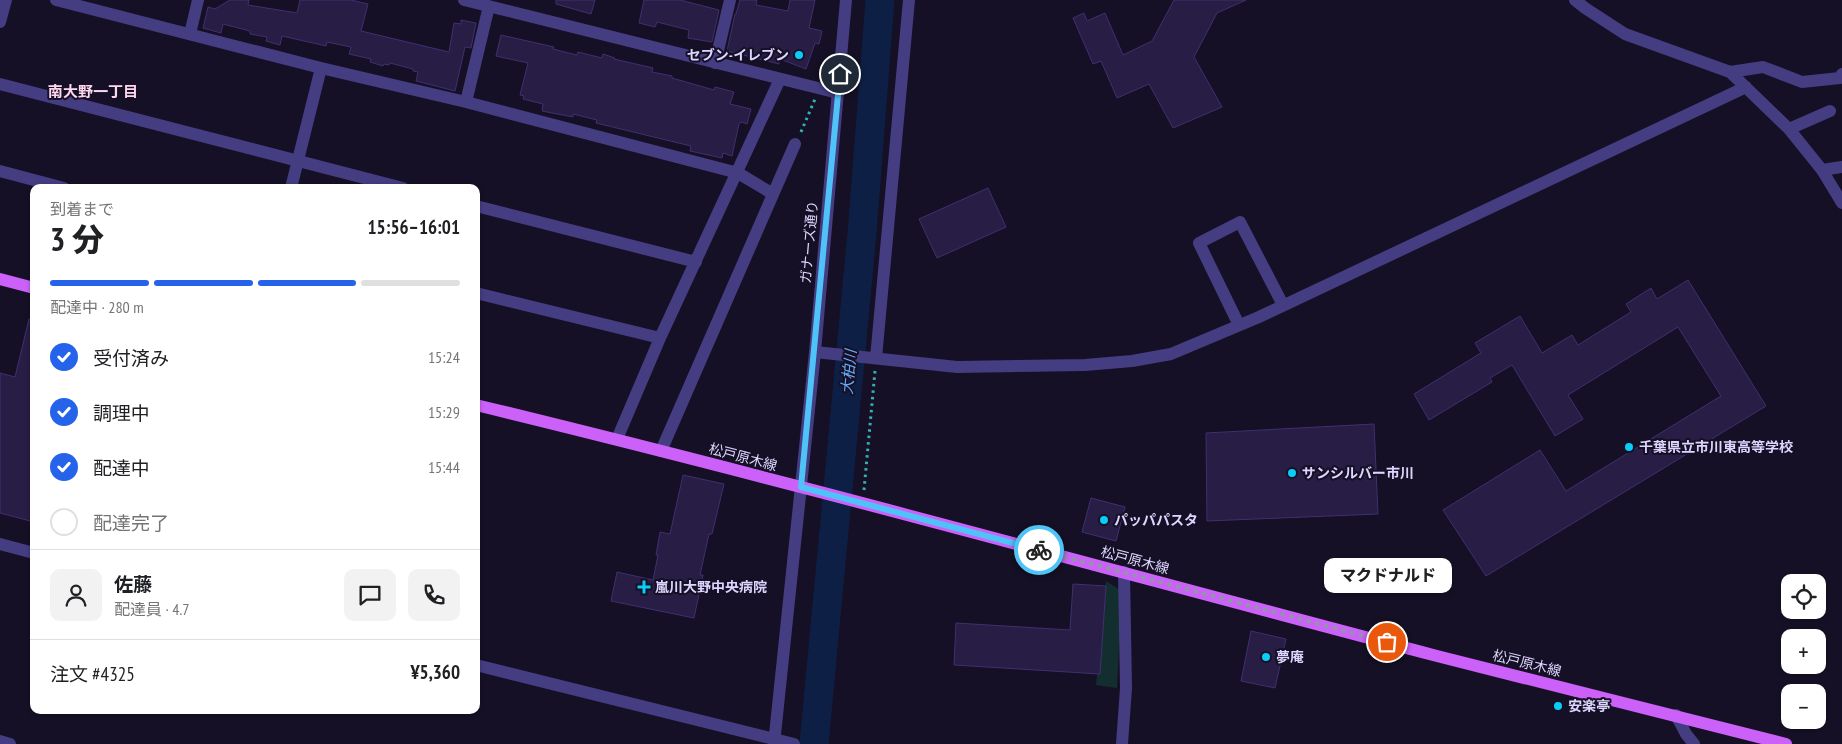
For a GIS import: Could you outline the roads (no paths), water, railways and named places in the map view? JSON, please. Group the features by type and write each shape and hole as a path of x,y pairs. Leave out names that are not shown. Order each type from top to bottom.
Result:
{"main road":[{"path":"0,279 30,287"},
{"name":"松戸原木線","path":"480,405 859,502 1440,657 1786,744"}],"street":[{"path":"0,22 6,0"},
{"path":"56,0 321,68 466,102 738,173 773,194"},
{"path":"190,34 198,0"},
{"path":"464,0 838,93"},
{"path":"715,63 730,0"},
{"name":"ガナーズ通り","path":"774,742 801,487 846,0"},
{"path":"876,358 908,0"},
{"path":"1575,0 1625,34 1640,41 1730,72 1789,129 1822,170 1842,203"},
{"path":"466,102 489,6"},
{"path":"1730,72 1763,67 1802,82 1840,78 1842,74"},
{"path":"292,184 321,68"},
{"path":"617,439 660,338 780,79"},
{"path":"0,84 387,184"},
{"path":"814,352 957,367 1075,365 1132,361 1171,354 1283,305 1746,87"},
{"path":"1789,129 1830,111"},
{"path":"661,451 796,144"},
{"path":"1822,170 1842,167"},
{"path":"0,171 49,184"},
{"path":"480,207 696,262"},
{"path":"1239,325 1199,243 1240,222 1283,305"},
{"path":"480,293 660,338"},
{"path":"0,544 30,552"},
{"path":"1122,744 1126,688 1124,572"},
{"path":"480,666 774,742 793,744"},
{"path":"1676,715 1686,734 1694,744"},
{"path":"0,742 10,744"}],"waterway":[{"name":"大柏川","path":"814,744 862,233 880,0"}],"place":[{"name":"セブン-イレブン","path":"799,55"},
{"name":"千葉県立市川東高等学校","path":"1629,447"},
{"name":"サンシルバー市川","path":"1292,473"},
{"name":"パッパパスタ","path":"1104,520"},
{"name":"嵐川大野中央病院","path":"644,587"},
{"name":"マクドナルド","path":"1387,642"},
{"name":"夢庵","path":"1266,657"},
{"name":"安楽亭","path":"1558,706"}],"district":[{"name":"南大野一丁目","path":"93,92"}]}
